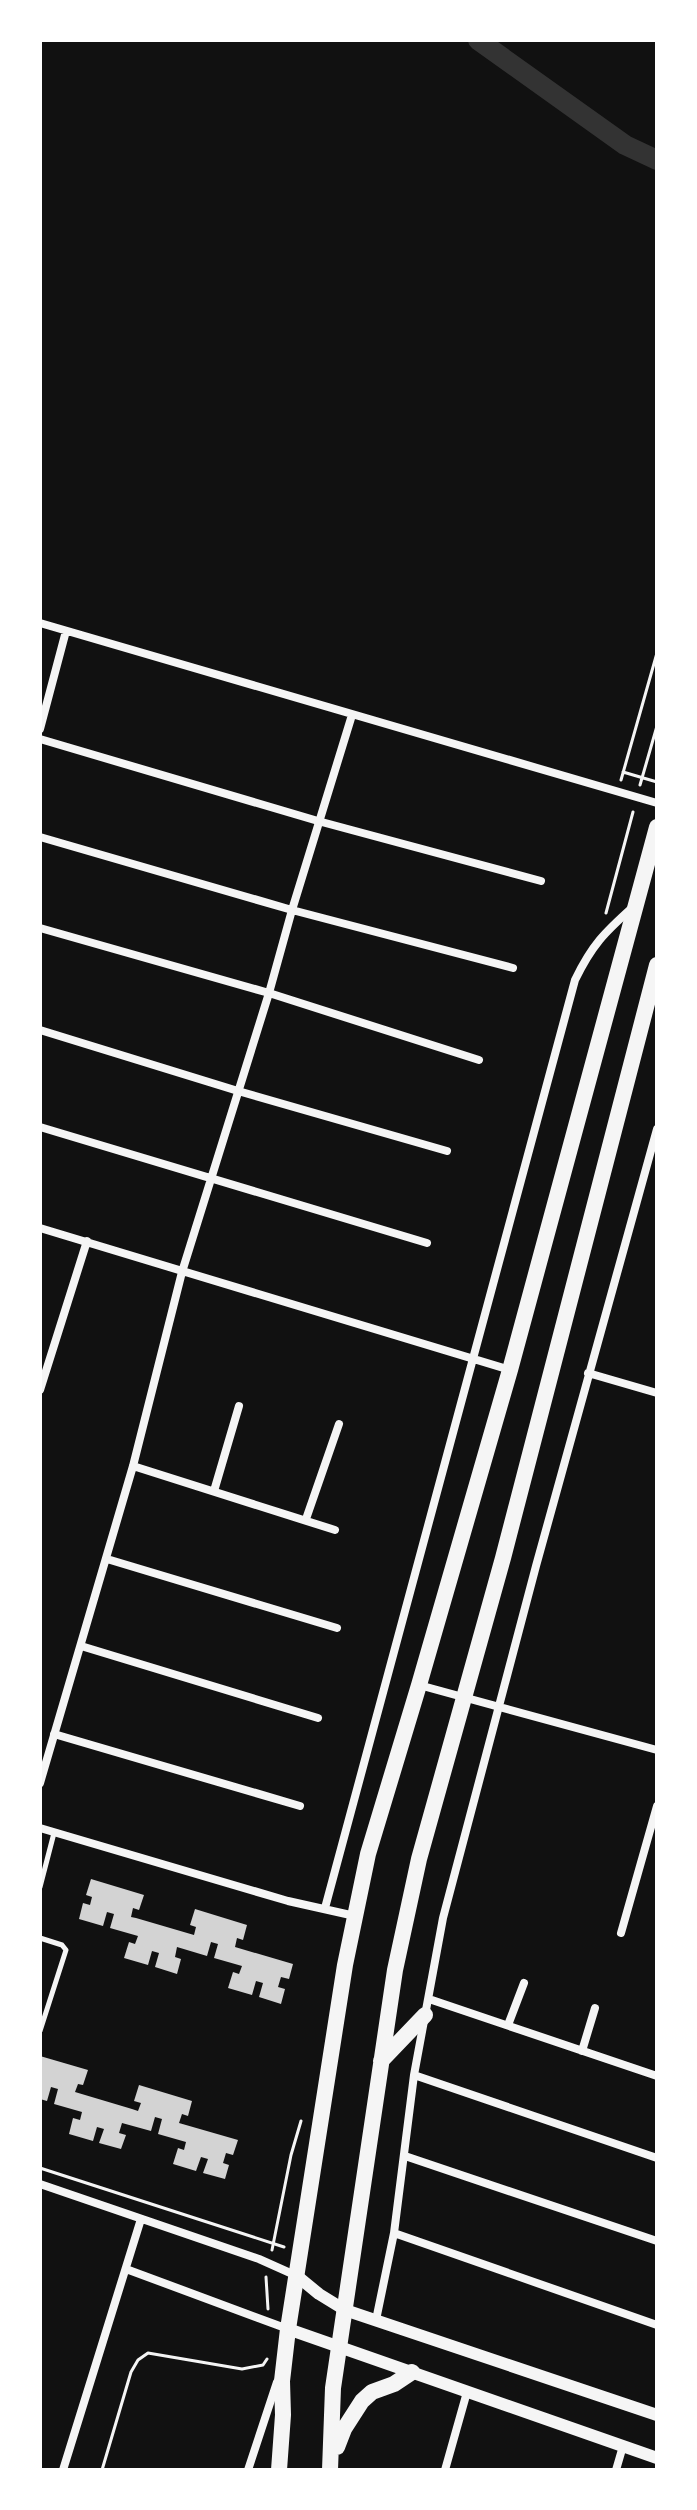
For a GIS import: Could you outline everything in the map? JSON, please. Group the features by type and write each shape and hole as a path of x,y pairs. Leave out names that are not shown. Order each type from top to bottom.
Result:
{"main road":[{"path":"279,2470 288,2329 345,1965 368,1854 510,1370 657,827"},
{"path":"331,2467 333,2388 380,2063 395,1970 419,1859 503,1558 657,965"},
{"path":"380,2063 427,2007"},
{"path":"331,2467 344,2429 362,2401 372,2392 394,2384 412,2372"}],"street":[{"path":"40,623 657,803"},
{"path":"40,729 66,631"},
{"path":"40,1783 133,1466 182,1272 352,715"},
{"path":"40,739 318,821 541,881"},
{"path":"40,837 292,910 513,968"},
{"path":"325,1908 575,980 600,936 636,904"},
{"path":"40,928 269,993 479,1060"},
{"path":"40,1030 447,1151"},
{"path":"40,1127 427,1243"},
{"path":"376,2320 394,2233 414,2075 443,1918 588,1373 657,1129"},
{"path":"40,1228 510,1370"},
{"path":"40,1390 87,1241"},
{"path":"588,1373 657,1393"},
{"path":"214,1491 239,1406"},
{"path":"306,1519 339,1424"},
{"path":"133,1466 335,1530"},
{"path":"107,1559 337,1628"},
{"path":"81,1646 318,1718"},
{"path":"419,1685 657,1750"},
{"path":"54,1734 300,1806"},
{"path":"621,1933 657,1806"},
{"path":"40,1828 288,1901 355,1916"},
{"path":"508,2025 524,1983"},
{"path":"427,2007 508,2025 657,2076"},
{"path":"582,2051 595,2008"},
{"path":"414,2075 657,2158"},
{"path":"405,2156 657,2241"},
{"path":"40,2184 259,2259 297,2276 345,2310 657,2415"},
{"path":"63,2470 141,2219"},
{"path":"394,2233 657,2325"},
{"path":"126,2269 657,2458"},
{"path":"248,2470 284,2362"},
{"path":"445,2470 467,2392"},
{"path":"616,2470 623,2446"}],"lane":[{"path":"40,1887 55,1832"},
{"path":"40,1938 62,1945 66,1950 40,2031"}],"path":[{"path":"617,791 657,653"},
{"path":"637,797 657,726"},
{"path":"623,772 657,782"},
{"path":"40,2168 301,2253"}],"building":[{"path":"91,1879 144,1895 139,1910 133,1908 131,1917 194,1935 196,1927 190,1925 195,1909 247,1925 243,1940 237,1938 235,1947 293,1964 289,1979 281,1977 278,1987 285,1989 281,2004 259,1997 263,1983 256,1981 252,1995 228,1988 233,1972 239,1974 242,1966 214,1958 218,1944 211,1942 207,1956 177,1947 175,1957 181,1959 177,1974 155,1967 159,1953 152,1951 148,1965 124,1958 129,1942 135,1944 138,1936 110,1928 114,1914 107,1912 103,1926 79,1919 83,1903 90,1905 92,1897 86,1895"},
{"path":"40,2056 88,2070 83,2085 78,2084 75,2092 138,2111 141,2103 134,2101 139,2085 192,2101 188,2116 182,2114 179,2123 238,2140 233,2155 226,2153 223,2163 229,2165 225,2179 203,2173 208,2159 201,2157 196,2171 173,2164 178,2148 184,2150 186,2142 158,2134 162,2119 155,2117 151,2131 122,2123 119,2133 126,2135 121,2149 99,2143 104,2129 97,2127 93,2141 69,2134 73,2118 80,2120 82,2112 54,2104 58,2089 51,2087 47,2101 40,2099"}],"waterway":[{"path":"478,40 625,145 657,160"}]}
